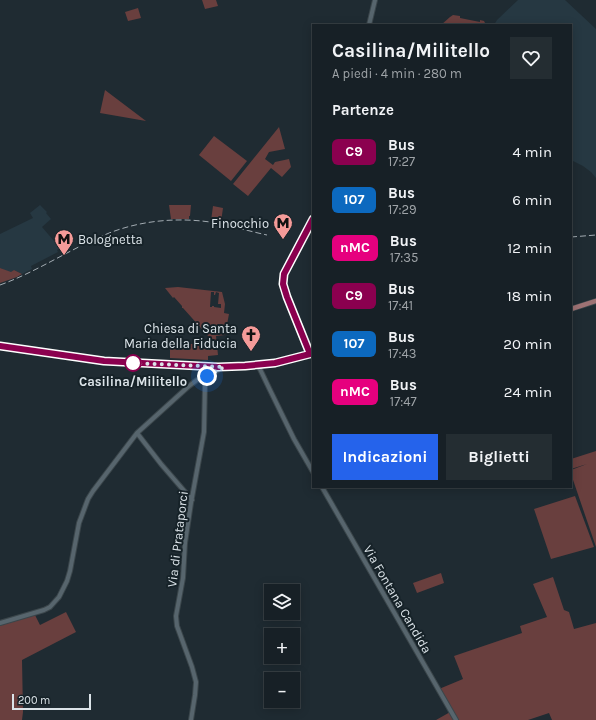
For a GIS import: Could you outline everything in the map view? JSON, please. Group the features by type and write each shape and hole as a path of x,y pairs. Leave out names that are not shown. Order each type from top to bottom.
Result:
{"main road":[{"path":"572,309 596,301"},
{"path":"0,346 104,361 224,367 283,362 311,353"}],"street":[{"path":"369,24 375,0"},
{"path":"311,353 287,297 283,281 287,269 312,221"},
{"path":"258,365 294,439 312,470"},
{"path":"0,623 44,610 50,607 59,597 68,579 79,526 88,500 97,485 137,433 189,386 199,379 224,367"},
{"name":"Via di Prataporci","path":"191,720 196,684 192,667 177,626 176,616 184,576 186,540 204,432 206,383 207,378 210,375"},
{"path":"137,433 192,500"},
{"name":"Via Fontana Candida","path":"323,488 456,720"}],"shaded area":[{"path":"202,0 216,0 218,6 205,9"},
{"path":"518,0 565,0 596,29 596,178 583,166 572,160 572,24 495,24"},
{"path":"138,8 141,18 128,21 125,12"},
{"path":"453,15 460,16 460,18 480,22 480,20 484,21 486,24 442,24"},
{"path":"105,90 146,121 100,113"},
{"path":"279,127 285,149 269,152 265,159 273,165 275,162 289,159 291,167 282,177 271,168 248,196 233,184"},
{"path":"214,136 247,161 231,181 199,155"},
{"path":"40,205 51,219 42,227 60,248 57,250 58,252 31,266 32,269 22,274 14,270 11,273 0,268 0,234 33,218 30,213"},
{"path":"169,205 191,205 189,219 171,219"},
{"path":"213,206 223,208 221,222 211,221"},
{"path":"0,268 11,272 14,270 22,274 0,283"},
{"path":"178,287 222,292 225,304 224,313 229,314 225,335 216,336 218,355 208,356 208,360 170,358 170,348 173,346 209,342 209,337 165,288","holes":["211,292 214,292 214,295 216,292 219,293 218,304 221,304 221,308 214,306 210,307"]},
{"path":"596,451 596,547 572,477 572,470 587,464 572,469 572,459"},
{"path":"575,496 594,547 551,559 534,509"},
{"path":"441,573 444,583 417,593 413,583"},
{"path":"553,577 564,610 569,612 574,629 596,623 596,720 552,720 549,713 528,720 436,720 452,711 439,689 463,679 454,656 522,633 520,626 547,617 533,584"},
{"path":"66,612 76,632 22,660 22,720 0,720 0,623 34,613 40,625"}],"railway":[{"path":"0,285 26,274 102,236 142,224 169,220 210,222 267,235"},
{"path":"572,237 596,235"}],"bus line":[{"name":"C9","path":"0,346 104,361 218,367 264,365 310,354 287,297 283,281 287,269 312,221"}],"place":[{"name":"Finocchio","path":"283,240"},
{"name":"Bolognetta","path":"64,256"},
{"name":"Chiesa di Santa Maria della Fiducia","path":"251,352"},
{"name":"Casilina/Militello","path":"133,363"}],"route":[{"path":"133,363 224,367 207,376"}]}
